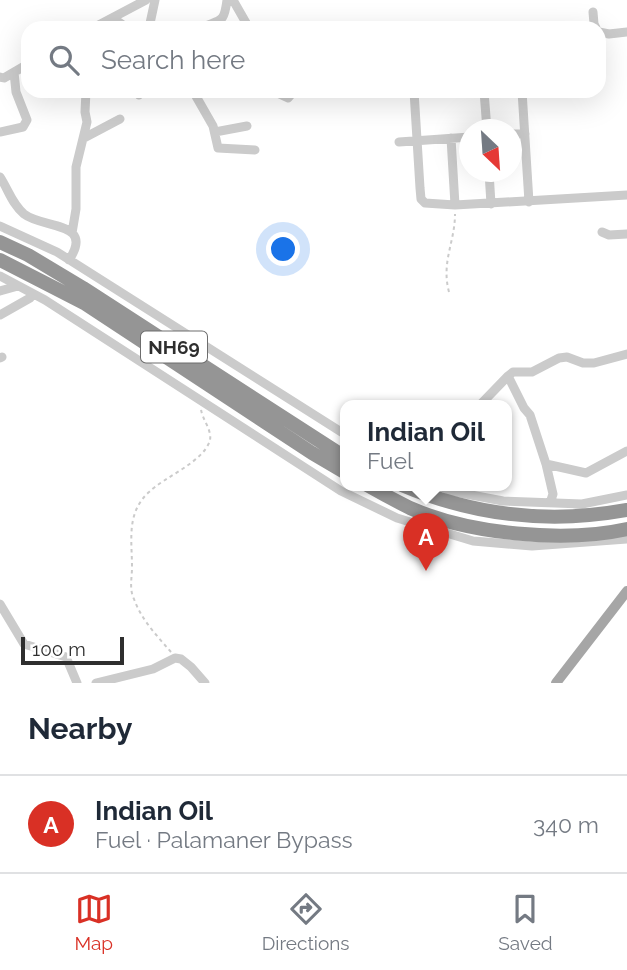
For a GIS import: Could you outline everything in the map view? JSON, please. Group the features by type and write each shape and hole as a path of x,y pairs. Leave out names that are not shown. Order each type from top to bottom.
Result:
{"highway":[{"name":"NH69","path":"0,242 83,288 340,455"},
{"name":"NH69","path":"0,260 84,303 340,470"},
{"path":"378,491 412,509 478,528 545,535 610,533 627,529"},
{"path":"426,491 481,510 536,518 596,516 627,510"},
{"path":"412,509 428,528"}],"main road":[{"path":"556,683 627,591"}],"street":[{"path":"107,21 146,0"},
{"path":"150,21 155,0"},
{"path":"222,21 227,0"},
{"path":"233,0 245,21"},
{"path":"593,12 594,21"},
{"path":"113,18 117,21"},
{"path":"606,33 627,32"},
{"path":"0,132 23,127 27,120 16,92 6,77"},
{"path":"72,233 76,209 76,167 87,122 86,98"},
{"path":"197,98 215,132 218,148 255,150"},
{"path":"414,98 421,199 430,205 627,195"},
{"path":"484,98 485,119"},
{"path":"522,98 529,202"},
{"path":"84,138 120,119"},
{"path":"215,132 247,126"},
{"path":"451,138 455,205"},
{"path":"399,142 459,138"},
{"path":"0,177 12,200 24,214 38,222 66,228 72,233 77,245 69,260"},
{"path":"490,182 491,204"},
{"path":"0,226 69,260 340,432"},
{"path":"602,232 609,235 627,234"},
{"path":"0,276 33,294 340,490"},
{"path":"0,292 18,286"},
{"path":"0,315 33,294"},
{"path":"485,400 501,381 513,372 532,372 559,358 567,357 583,363 594,363 627,354"},
{"path":"508,376 530,415 553,494 550,503"},
{"path":"546,464 586,472 627,451"},
{"path":"341,491 397,518 473,541 533,546 627,539"},
{"path":"450,491 503,501 582,504 627,495"},
{"path":"0,604 24,644 65,657 77,683"},
{"path":"96,683 153,669 175,658 191,667 205,683"}],"path":[{"path":"450,292 446,265 455,231 455,205"},
{"path":"175,658 158,638 134,599 131,585 131,525 136,507 147,492 197,458 205,449 210,439 201,412 204,402"}],"place":[{"name":"Indian Oil","path":"426,571"}]}
